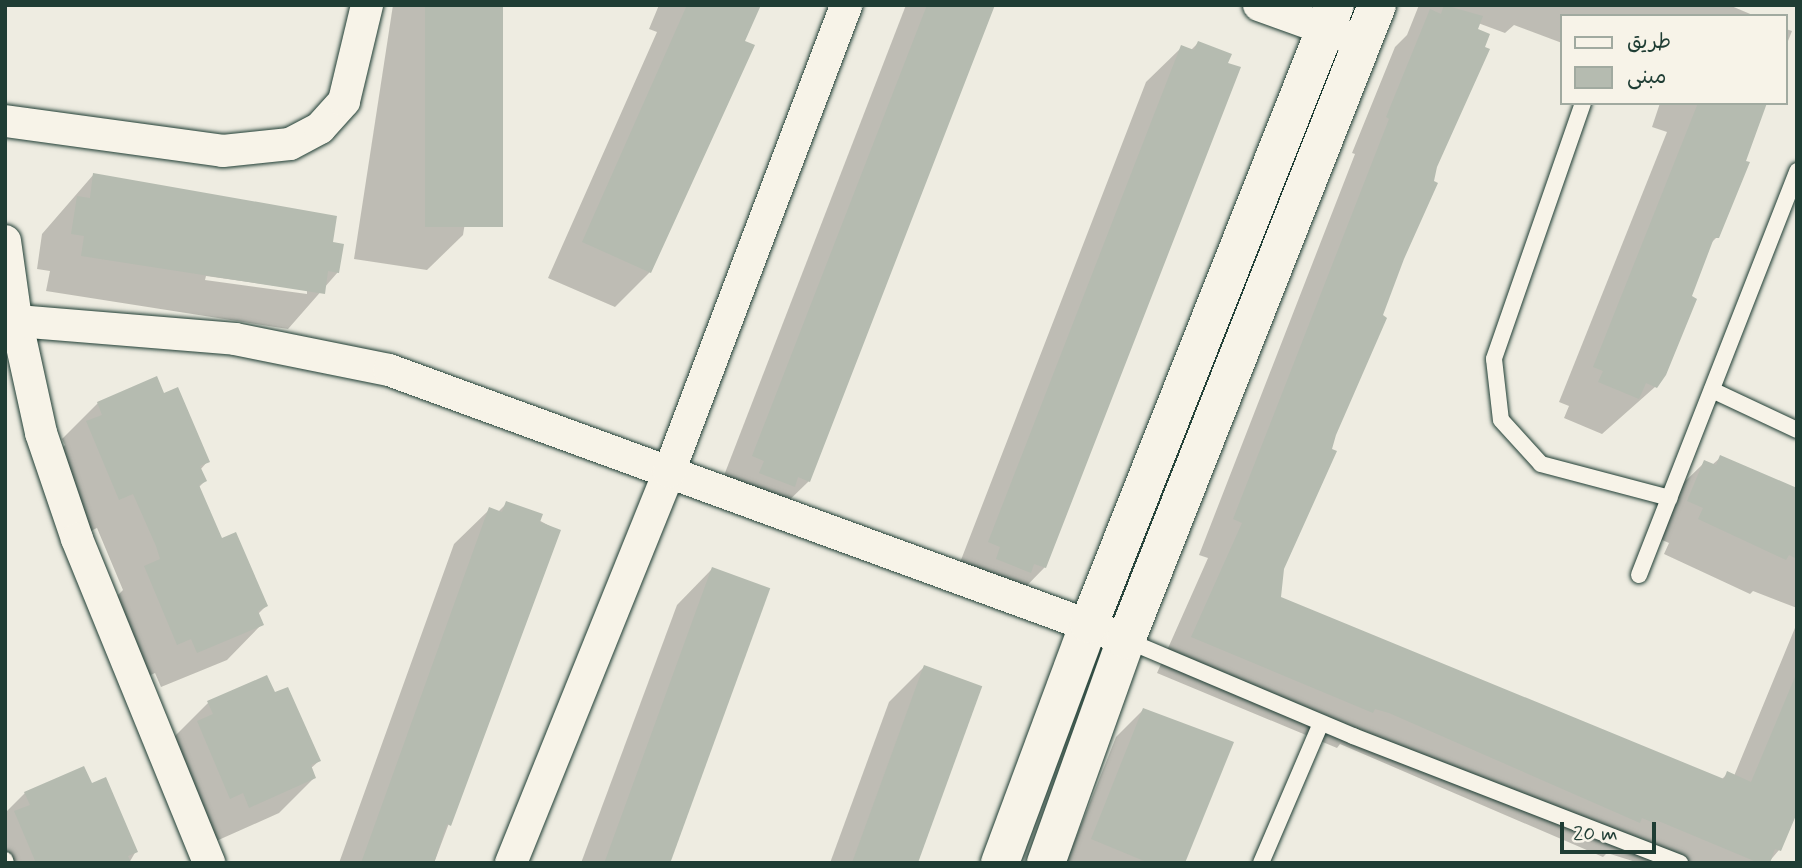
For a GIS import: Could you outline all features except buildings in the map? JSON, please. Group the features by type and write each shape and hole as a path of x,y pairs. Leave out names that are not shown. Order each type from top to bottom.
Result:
{"main road":[{"path":"1046,863 1126,640 1377,5"},
{"path":"1000,863 1089,624 1330,17"}],"street":[{"path":"5,121 223,151 290,144 320,128 344,101 367,5"},
{"path":"511,863 669,472 846,5"},
{"path":"1259,5 1330,17 1362,43"},
{"path":"5,241 11,319 41,433 77,539 209,863"},
{"path":"11,319 235,339 389,370 1089,624 1126,640"}],"lane":[{"path":"1582,105 1494,359 1501,420 1541,464 1670,498"},
{"path":"1639,575 1797,172"},
{"path":"1712,390 1797,430"},
{"path":"1126,640 1321,723 1680,863"},
{"path":"1261,863 1321,723"}]}
